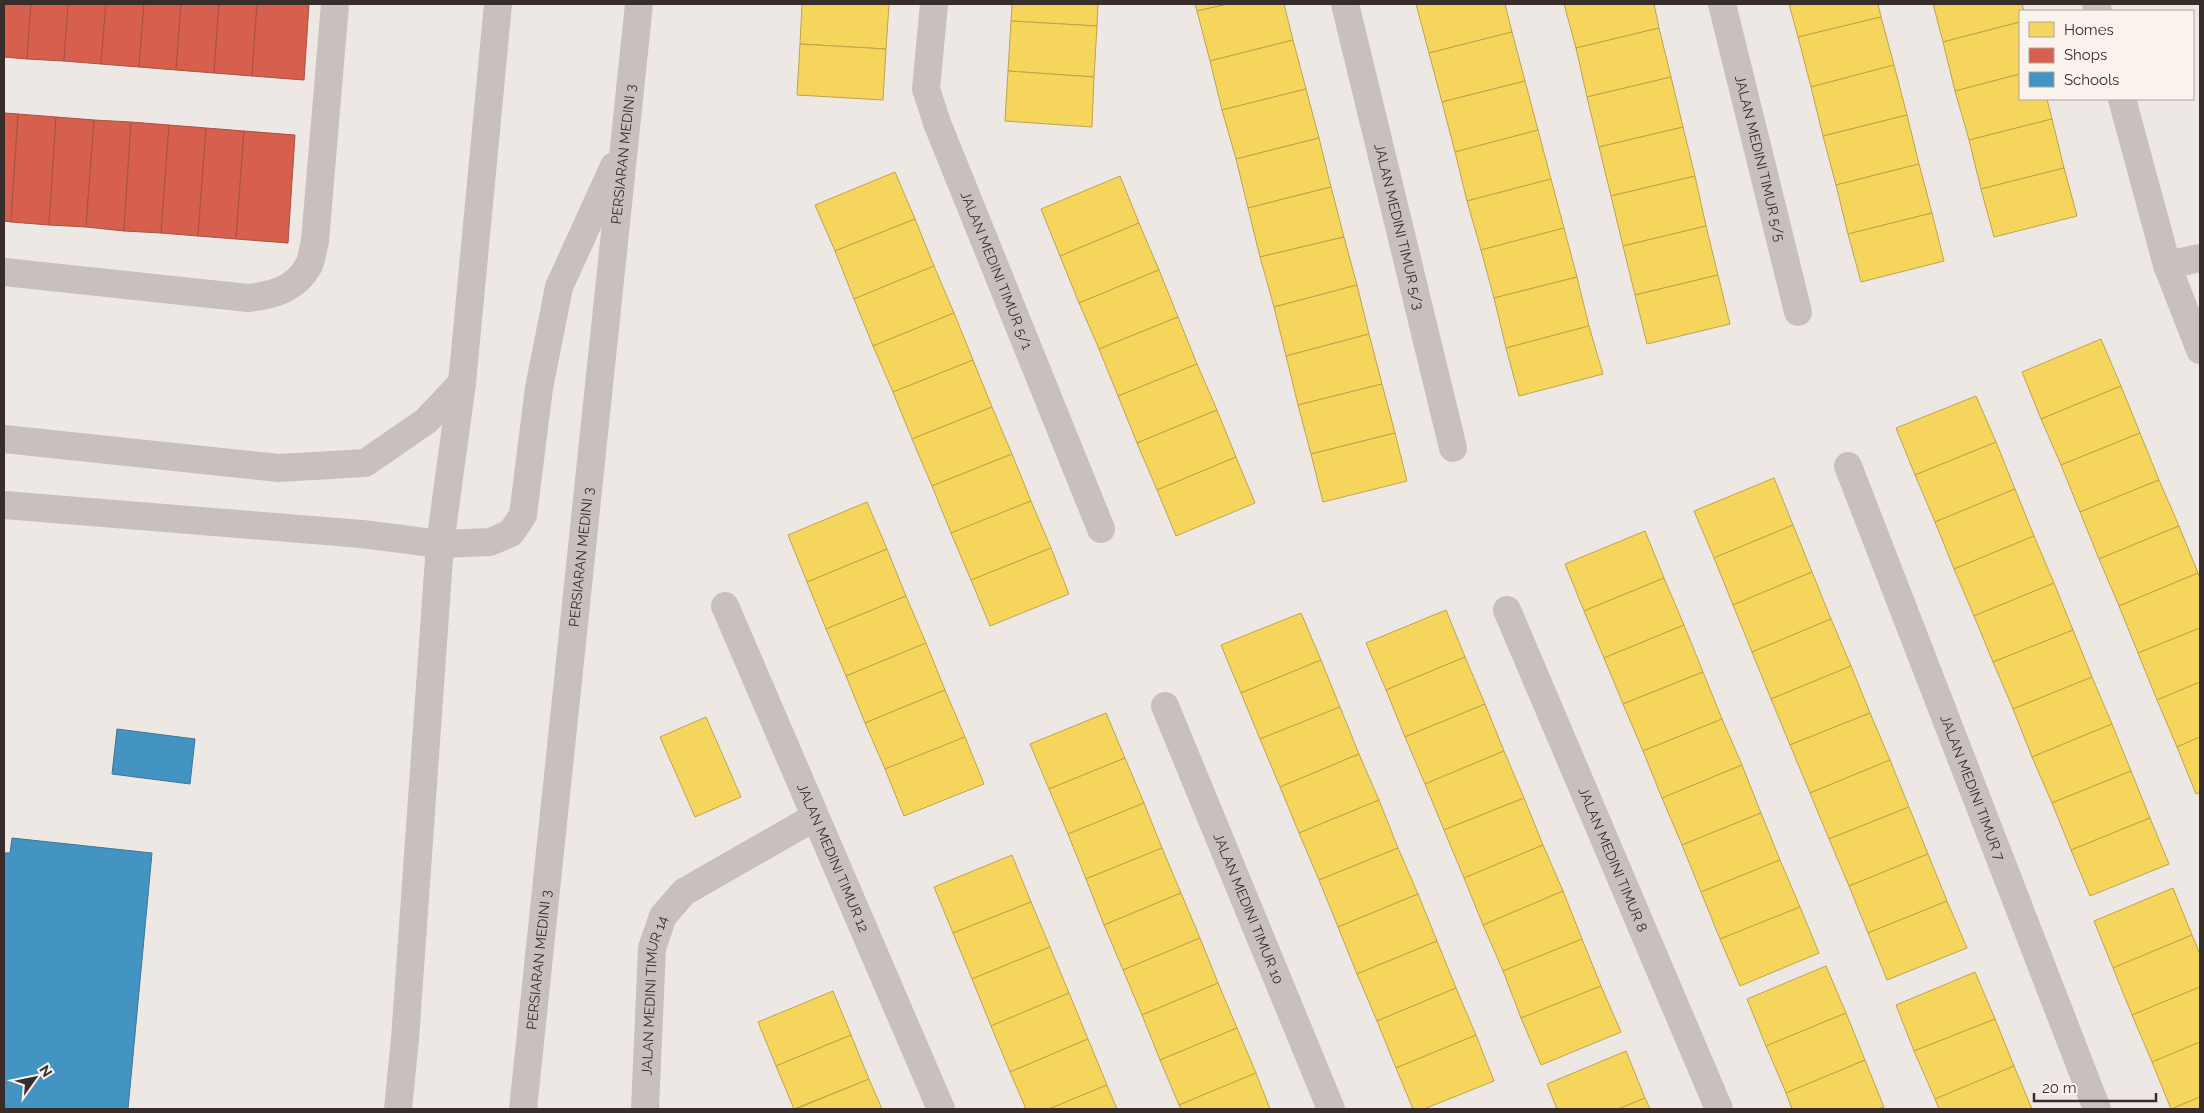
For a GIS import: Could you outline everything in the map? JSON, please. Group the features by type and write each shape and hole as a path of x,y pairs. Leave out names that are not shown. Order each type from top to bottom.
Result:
{"street":[{"path":"4,272 248,298 272,295 293,284 309,265 316,241 335,4"},
{"path":"398,1109 405,1039 440,544 462,383 498,4"},
{"name":"PERSIARAN MEDINI 3","path":"522,1109 639,4"},
{"name":"JALAN MEDINI TIMUR 5/1","path":"934,4 926,89 1100,529"},
{"name":"JALAN MEDINI TIMUR 5/3","path":"1345,4 1453,448"},
{"name":"JALAN MEDINI TIMUR 5/5","path":"1722,4 1798,312"},
{"path":"2122,100 2167,265 2200,350"},
{"path":"4,505 362,534 440,544 490,542 511,533 523,515 539,388 559,287 624,145"},
{"path":"2167,265 2200,258"},
{"path":"4,440 279,468 365,463 426,421 462,383"},
{"name":"JALAN MEDINI TIMUR 7","path":"1848,466 2097,1109"},
{"name":"JALAN MEDINI TIMUR 12","path":"726,606 941,1109"},
{"name":"JALAN MEDINI TIMUR 8","path":"1507,610 1719,1109"},
{"name":"JALAN MEDINI TIMUR 10","path":"1165,706 1331,1109"},
{"name":"JALAN MEDINI TIMUR 14","path":"645,1109 652,948 663,916 684,892 815,817"}],"building: Homes":[{"path":"802,4 889,4 886,49 800,44"},
{"path":"1012,4 1098,4 1097,26 1011,21"},
{"path":"1195,4 1228,4 1197,11"},
{"path":"1228,4 1284,4 1293,40 1210,61 1197,11"},
{"path":"1416,4 1505,4 1512,32 1429,53"},
{"path":"1564,4 1654,4 1659,28 1576,48"},
{"path":"1789,4 1878,4 1881,17 1798,37"},
{"path":"1933,4 2022,4 2024,10 2019,10 2019,22 1943,42"},
{"path":"1881,17 1894,65 1811,87 1798,37"},
{"path":"1011,21 1097,26 1094,77 1008,71"},
{"path":"2019,22 2019,74 1955,91 1943,42"},
{"path":"1659,28 1671,77 1587,97 1576,48"},
{"path":"1512,32 1525,81 1442,102 1429,53"},
{"path":"1293,40 1306,89 1222,110 1210,61"},
{"path":"800,44 886,49 883,100 797,95"},
{"path":"1894,65 1907,115 1823,136 1811,87"},
{"path":"1008,71 1094,77 1092,127 1005,121"},
{"path":"2019,74 2019,100 2047,100 2052,119 1969,140 1955,91"},
{"path":"1671,77 1683,127 1599,147 1587,97"},
{"path":"1525,81 1538,130 1455,152 1442,102"},
{"path":"1306,89 1319,138 1236,159 1222,110"},
{"path":"1907,115 1919,164 1836,185 1823,136"},
{"path":"2052,119 2064,168 1981,189 1969,140"},
{"path":"1683,127 1695,176 1611,196 1599,147"},
{"path":"1538,130 1551,179 1467,201 1455,152"},
{"path":"1319,138 1331,187 1248,208 1236,159"},
{"path":"1919,164 1932,213 1848,234 1836,185"},
{"path":"2064,168 2077,216 1994,237 1981,189"},
{"path":"895,172 915,219 835,251 815,205"},
{"path":"1120,176 1139,223 1060,256 1041,209"},
{"path":"1695,176 1706,226 1623,246 1611,196"},
{"path":"1551,179 1564,228 1481,250 1467,201"},
{"path":"1331,187 1344,237 1260,257 1248,208"},
{"path":"1932,213 1944,261 1861,282 1848,234"},
{"path":"915,219 934,266 854,299 835,251"},
{"path":"1139,223 1159,270 1079,303 1060,256"},
{"path":"1706,226 1718,275 1635,295 1623,246"},
{"path":"1564,228 1577,277 1494,298 1481,250"},
{"path":"1344,237 1357,285 1274,307 1260,257"},
{"path":"934,266 954,313 873,346 854,299"},
{"path":"1159,270 1178,317 1099,349 1079,303"},
{"path":"1718,275 1730,324 1647,344 1635,295"},
{"path":"1577,277 1589,326 1506,348 1494,298"},
{"path":"1357,285 1369,334 1286,356 1274,307"},
{"path":"954,313 973,360 893,392 873,346"},
{"path":"1178,317 1197,364 1118,396 1099,349"},
{"path":"1589,326 1603,374 1519,396 1506,348"},
{"path":"1369,334 1382,384 1298,405 1286,356"},
{"path":"2101,339 2121,386 2041,419 2022,372"},
{"path":"973,360 992,407 912,439 893,392"},
{"path":"1197,364 1217,410 1137,443 1118,396"},
{"path":"1382,384 1395,433 1311,454 1298,405"},
{"path":"2121,386 2140,433 2061,465 2041,419"},
{"path":"1976,396 1996,442 1915,475 1896,428"},
{"path":"992,407 1012,454 932,486 912,439"},
{"path":"1217,410 1236,457 1157,490 1137,443"},
{"path":"1395,433 1407,481 1323,502 1311,454"},
{"path":"2140,433 2159,480 2080,512 2061,465"},
{"path":"1996,442 2015,489 1935,522 1915,475"},
{"path":"1012,454 1031,501 951,533 932,486"},
{"path":"1236,457 1255,503 1176,536 1157,490"},
{"path":"1774,478 1793,525 1714,558 1694,511"},
{"path":"2159,480 2179,526 2099,559 2080,512"},
{"path":"2015,489 2034,536 1954,569 1935,522"},
{"path":"1031,501 1051,548 971,580 951,533"},
{"path":"867,502 887,549 807,582 788,535"},
{"path":"1793,525 1812,572 1733,605 1714,558"},
{"path":"2179,526 2198,573 2119,606 2099,559"},
{"path":"1645,531 1664,578 1584,611 1565,564"},
{"path":"2034,536 2054,583 1974,616 1954,569"},
{"path":"1051,548 1069,594 990,626 971,580"},
{"path":"887,549 906,596 826,629 807,582"},
{"path":"1812,572 1831,619 1752,652 1733,605"},
{"path":"2198,573 2200,579 2200,628 2138,653 2119,606"},
{"path":"1664,578 1684,625 1604,658 1584,611"},
{"path":"2054,583 2073,630 1993,662 1974,616"},
{"path":"906,596 926,643 846,676 826,629"},
{"path":"1446,610 1465,657 1386,690 1366,643"},
{"path":"1301,613 1321,660 1241,693 1221,645"},
{"path":"1831,619 1851,666 1771,699 1752,652"},
{"path":"1684,625 1703,672 1623,704 1604,658"},
{"path":"2200,628 2200,682 2157,700 2138,653"},
{"path":"2073,630 2092,677 2013,709 1993,662"},
{"path":"926,643 945,690 865,723 846,676"},
{"path":"1465,657 1485,704 1405,737 1386,690"},
{"path":"1321,660 1340,707 1260,739 1241,693"},
{"path":"1851,666 1870,713 1790,745 1771,699"},
{"path":"1703,672 1722,719 1643,751 1623,704"},
{"path":"2092,677 2112,724 2032,757 2013,709"},
{"path":"2200,682 2200,737 2177,747 2157,700"},
{"path":"945,690 965,737 885,769 865,723"},
{"path":"1485,704 1504,751 1425,784 1405,737"},
{"path":"1340,707 1359,754 1280,787 1260,739"},
{"path":"1106,713 1125,758 1049,789 1030,744"},
{"path":"1870,713 1890,760 1810,793 1790,745"},
{"path":"706,717 741,797 695,817 660,737"},
{"path":"1722,719 1742,765 1662,798 1643,751"},
{"path":"2112,724 2131,771 2052,803 2032,757"},
{"path":"965,737 984,784 904,816 885,769"},
{"path":"2200,737 2200,792 2196,794 2177,747"},
{"path":"1504,751 1524,798 1444,830 1425,784"},
{"path":"1359,754 1379,800 1299,833 1280,787"},
{"path":"1125,758 1144,803 1068,834 1049,789"},
{"path":"1890,760 1909,807 1829,839 1810,793"},
{"path":"1742,765 1761,813 1682,845 1662,798"},
{"path":"2131,771 2150,818 2071,850 2052,803"},
{"path":"1524,798 1543,845 1464,878 1444,830"},
{"path":"1379,800 1398,848 1319,880 1299,833"},
{"path":"1144,803 1162,848 1086,879 1068,834"},
{"path":"1909,807 1928,854 1849,886 1829,839"},
{"path":"1761,813 1780,860 1701,892 1682,845"},
{"path":"2150,818 2169,864 2090,896 2071,850"},
{"path":"1543,845 1563,891 1483,925 1464,878"},
{"path":"1162,848 1181,893 1104,925 1086,879"},
{"path":"1398,848 1418,894 1338,927 1319,880"},
{"path":"1928,854 1947,901 1868,933 1849,886"},
{"path":"1012,855 1031,902 953,933 934,887"},
{"path":"1780,860 1800,907 1720,939 1701,892"},
{"path":"2173,888 2192,935 2113,968 2094,921"},
{"path":"1563,891 1582,939 1503,971 1483,925"},
{"path":"1181,893 1200,938 1123,970 1104,925"},
{"path":"1418,894 1437,941 1357,974 1338,927"},
{"path":"1947,901 1967,948 1887,980 1868,933"},
{"path":"1031,902 1050,947 972,979 953,933"},
{"path":"1800,907 1819,953 1740,986 1720,939"},
{"path":"2192,935 2200,954 2200,987 2132,1015 2113,968"},
{"path":"1200,938 1218,983 1142,1015 1123,970"},
{"path":"1582,939 1601,986 1521,1018 1503,971"},
{"path":"1437,941 1456,988 1377,1021 1357,974"},
{"path":"1050,947 1069,993 991,1026 972,979"},
{"path":"1826,966 1846,1013 1766,1046 1747,999"},
{"path":"1975,972 1995,1019 1914,1051 1896,1005"},
{"path":"1218,983 1237,1028 1160,1060 1142,1015"},
{"path":"1601,986 1621,1032 1541,1065 1521,1018"},
{"path":"2200,987 2200,1042 2152,1062 2132,1015"},
{"path":"1456,988 1476,1035 1396,1068 1377,1021"},
{"path":"833,991 851,1035 776,1066 758,1022"},
{"path":"1069,993 1088,1039 1010,1072 991,1026"},
{"path":"1846,1013 1865,1060 1786,1093 1766,1046"},
{"path":"1995,1019 2014,1066 1935,1099 1914,1051"},
{"path":"1237,1028 1256,1073 1179,1105 1160,1060"},
{"path":"851,1035 869,1079 794,1109 776,1066"},
{"path":"1476,1035 1494,1081 1424,1109 1413,1109 1396,1068"},
{"path":"1088,1039 1107,1085 1049,1109 1026,1109 1010,1072"},
{"path":"2200,1042 2200,1097 2171,1109 2152,1062"},
{"path":"1626,1051 1645,1098 1618,1109 1557,1109 1547,1084"},
{"path":"1865,1060 1884,1107 1878,1109 1792,1109 1786,1093"},
{"path":"2014,1066 2032,1109 1939,1109 1935,1099"},
{"path":"1256,1073 1270,1109 1181,1109 1179,1105"},
{"path":"869,1079 882,1109 796,1109"},
{"path":"1107,1085 1117,1109 1049,1109"},
{"path":"2200,1097 2200,1109 2171,1109"},
{"path":"1645,1098 1650,1109 1618,1109"}],"building: Shops":[{"path":"4,4 31,4 27,59 4,57"},
{"path":"31,4 68,4 64,61 27,59"},
{"path":"68,4 106,4 101,64 64,61"},
{"path":"106,4 144,4 139,67 101,64"},
{"path":"144,4 181,4 176,70 139,67"},
{"path":"181,4 219,4 214,73 176,70"},
{"path":"219,4 257,4 252,76 214,73"},
{"path":"257,4 309,4 304,80 252,76"},
{"path":"4,113 18,114 11,222 4,221"},
{"path":"18,114 56,117 49,225 11,222"},
{"path":"56,117 94,120 86,227 49,225"},
{"path":"94,120 131,122 124,231 86,227"},
{"path":"131,122 169,125 161,233 124,231"},
{"path":"169,125 206,128 198,236 161,233"},
{"path":"206,128 244,131 236,239 198,236"},
{"path":"244,131 295,135 288,243 236,239"}],"building: Schools":[{"path":"117,729 195,739 190,784 112,774"},
{"path":"12,838 152,853 128,1109 4,1109 4,853 10,853"}]}
